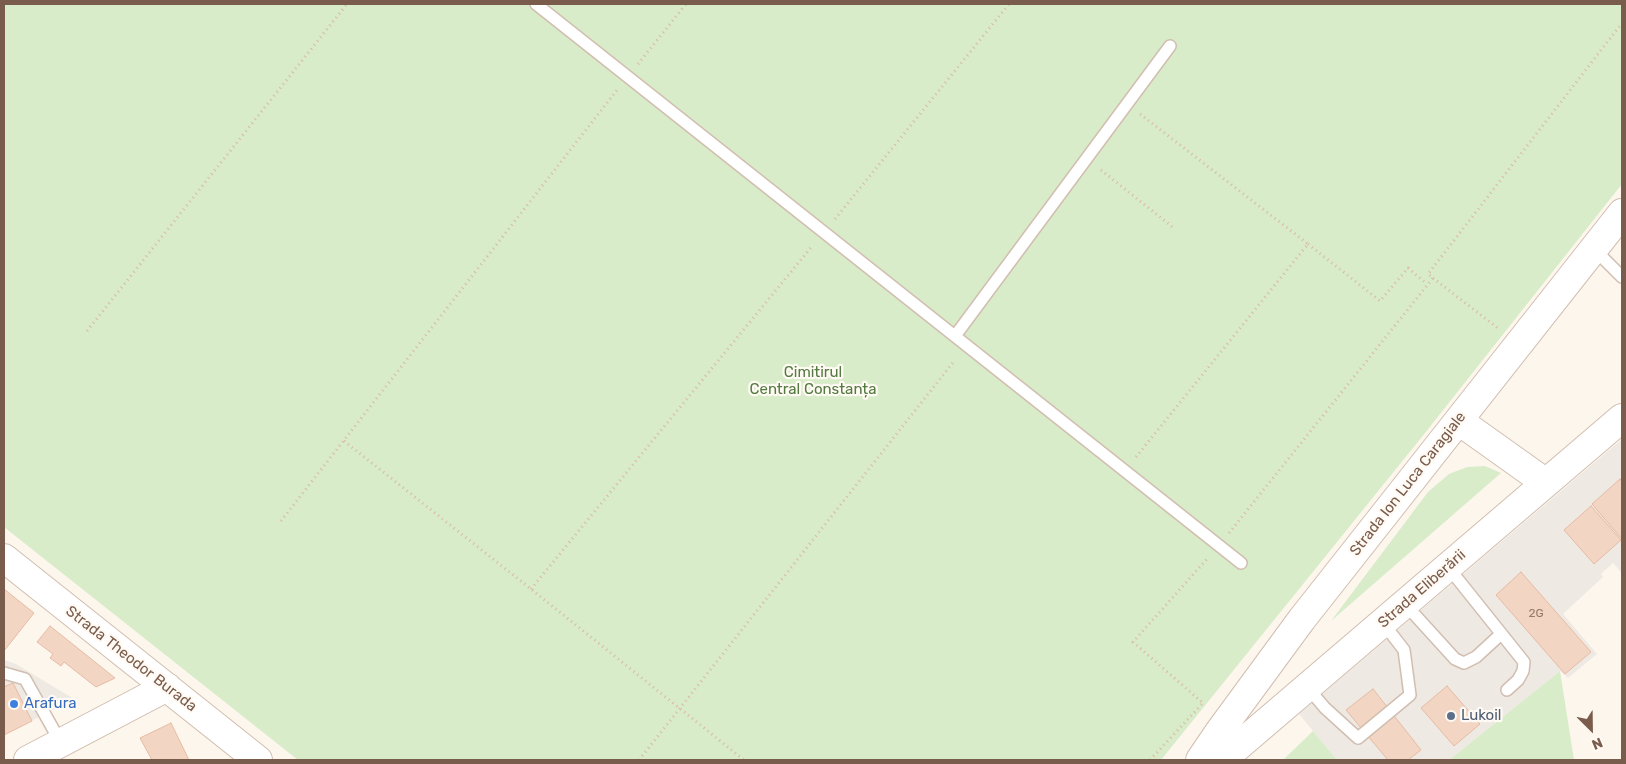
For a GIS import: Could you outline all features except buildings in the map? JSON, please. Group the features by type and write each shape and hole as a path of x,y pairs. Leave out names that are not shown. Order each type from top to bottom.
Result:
{"street":[{"name":"Strada Ion Luca Caragiale","path":"1200,760 1302,619 1622,213"},
{"name":"Strada Eliberării","path":"1222,760 1622,418"},
{"path":"1459,420 1546,484"},
{"name":"Strada Theodor Burada","path":"4,558 258,760"},
{"path":"28,760 167,688"}],"lane":[{"path":"536,4 1241,563"},
{"path":"955,336 1170,46"},
{"path":"1594,249 1622,277"},
{"path":"1448,567 1524,662 1523,671 1518,680 1507,690"},
{"path":"1405,604 1455,659 1464,663 1476,656 1500,634"},
{"path":"1307,688 1325,708 1358,738 1410,695 1404,650 1383,623"},
{"path":"4,673 26,679 61,743"}],"path":[{"path":"87,331 347,4"},
{"path":"281,521 686,4"},
{"path":"532,589 1009,4"},
{"path":"1504,333 1428,274 1622,23"},
{"path":"1127,104 1380,301 1408,268 1428,284"},
{"path":"1086,159 1175,229"},
{"path":"1125,471 1308,244"},
{"path":"1150,760 1202,703 1133,642 1219,546 1433,278"},
{"path":"639,760 966,346"},
{"path":"344,441 532,589 744,760"}],"shaded area":[{"path":"1622,439 1622,573 1613,563 1601,574 1603,577 1563,614 1597,654 1568,678 1560,671 1449,760 1337,760 1299,714"},
{"path":"4,660 16,664 74,699 4,735"}],"green space":[{"name":"Cimitirul Central Constanța","path":"4,4 1622,4 1622,184 1425,433 1161,760 298,760 4,527"},
{"path":"1485,466 1501,473 1331,621 1428,492 1449,474 1467,467"},
{"path":"1560,671 1574,760 1449,760"},
{"path":"1313,731 1337,760 1283,760"}],"place":[{"name":"Arafura","path":"14,704"},
{"name":"Lukoil","path":"1451,716"}]}
